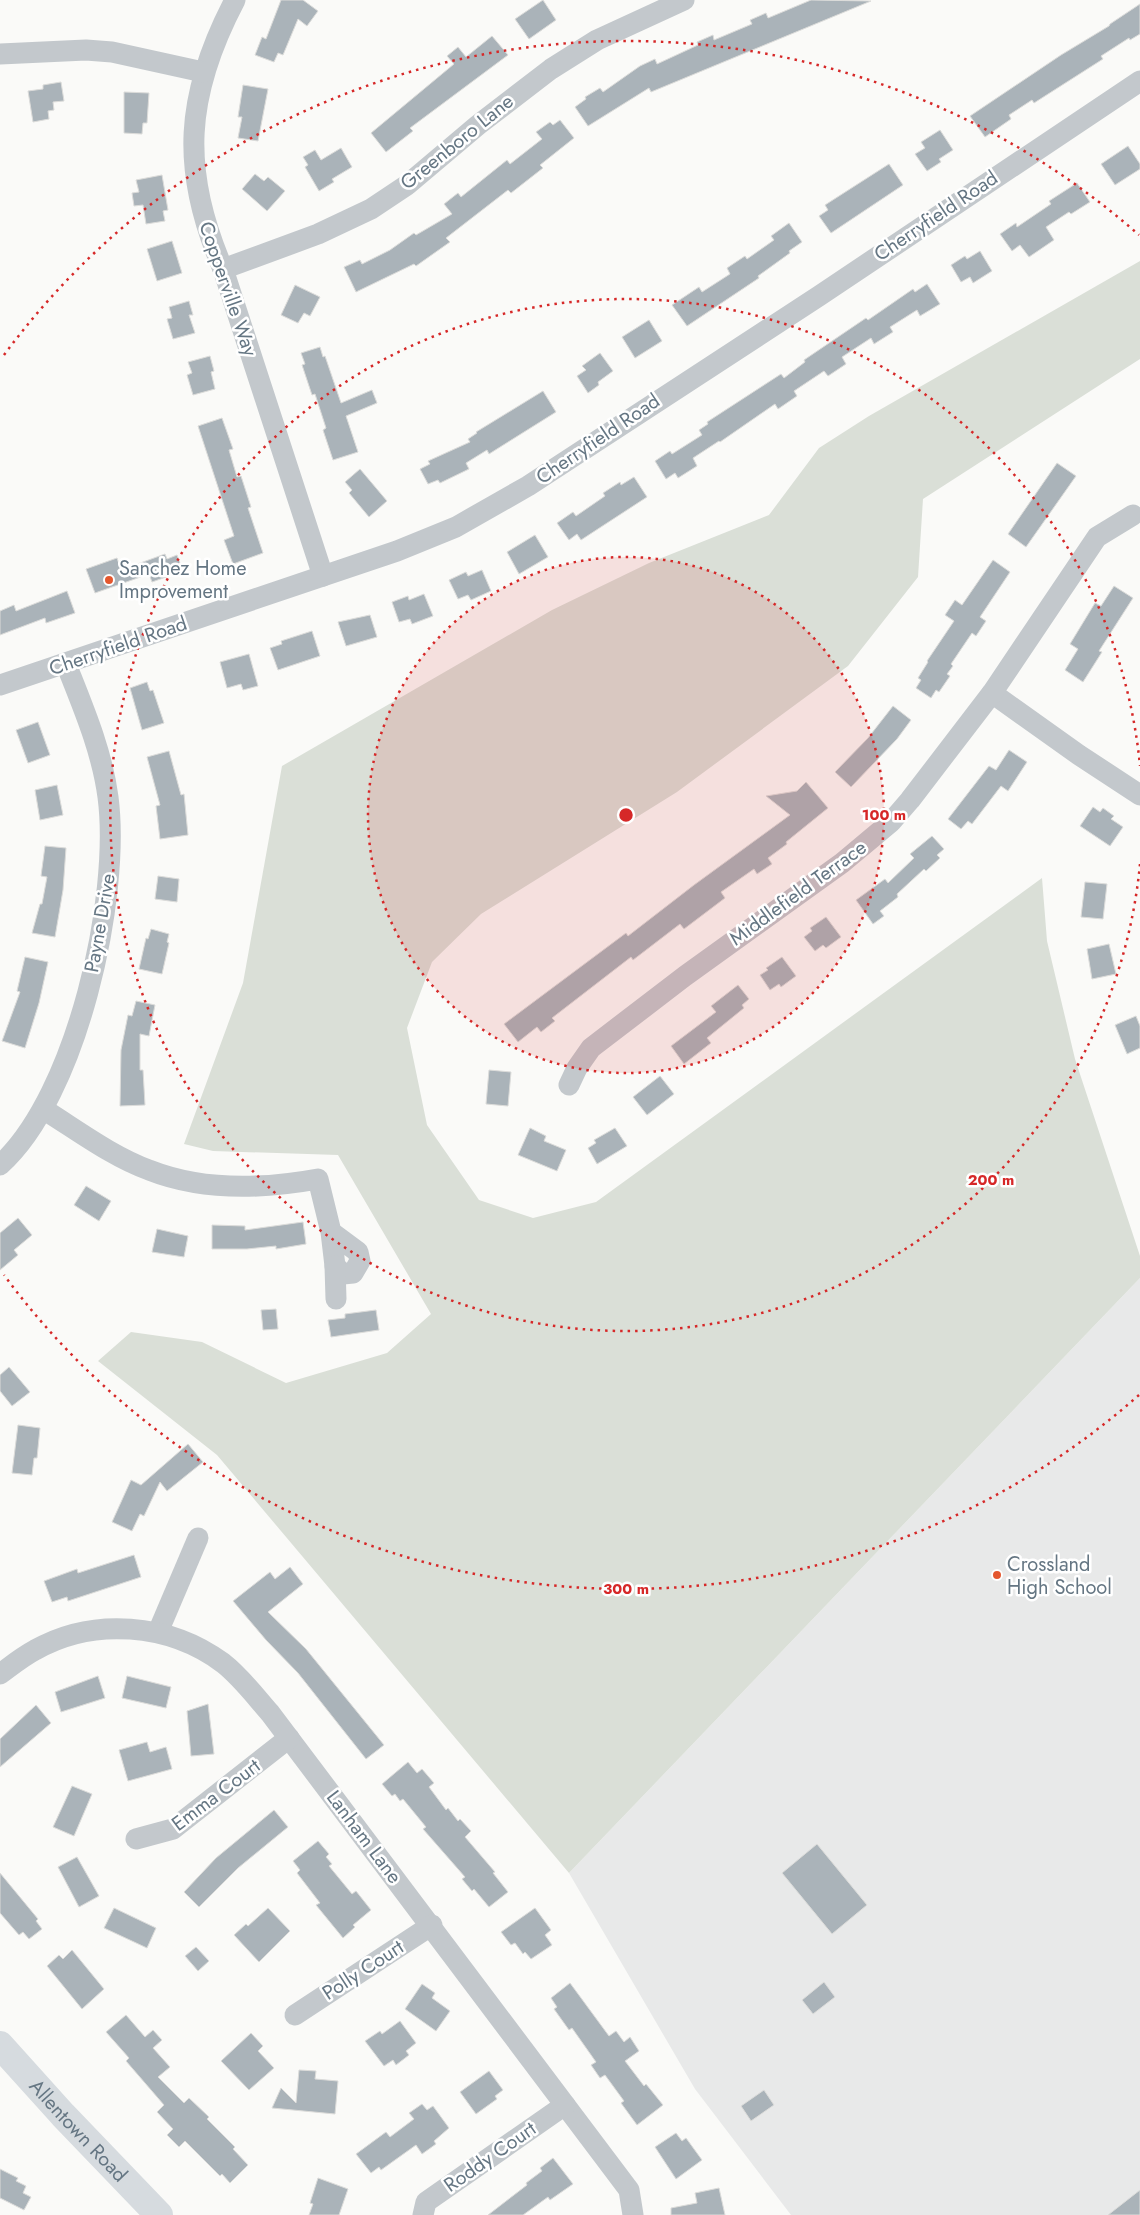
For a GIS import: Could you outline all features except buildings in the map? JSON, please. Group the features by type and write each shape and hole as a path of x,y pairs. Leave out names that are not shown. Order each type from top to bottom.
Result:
{"main road":[{"name":"Allentown Road","path":"0,2044 69,2122 159,2215"}],"street":[{"name":"Copperville Way","path":"235,0 218,35 204,72 195,115 194,157 196,186 209,237 223,269 323,576"},
{"name":"Greenboro Lane","path":"223,269 318,234 370,210 406,185 478,125 551,69 597,40 684,0"},
{"path":"0,54 62,50 103,51 204,72"},
{"name":"Cherryfield Road","path":"0,686 396,551 456,527 500,503 819,296 1140,81"},
{"name":"Middlefield Terrace","path":"569,1084 576,1068 591,1048 686,976 842,863 890,822 910,800 992,693 1097,537 1133,515"},
{"name":"Payne Drive","path":"0,1165 31,1129 43,1109 74,1039 103,926 109,879 110,825 105,779 89,722 66,664"},
{"path":"992,693 1064,745 1140,795"},
{"path":"43,1109 115,1154 148,1170 172,1178 237,1186 262,1186 318,1179 331,1232 358,1252 360,1262 353,1273 343,1274 335,1266 336,1299"},
{"path":"158,1632 198,1538"},
{"name":"Lanham Lane","path":"0,1674 35,1650 56,1640 123,1628 158,1632 192,1644 223,1663 246,1685 289,1738 432,1925 629,2190 634,2215"},
{"name":"Emma Court","path":"136,1839 173,1829 289,1738"},
{"name":"Polly Court","path":"295,2015 432,1925"},
{"name":"Roddy Court","path":"423,2215 426,2202 565,2105"}],"shaded area":[{"path":"1140,261 1140,359 923,499 918,577 848,666 677,792 481,914 432,962 407,1028 427,1125 479,1200 533,1218 596,1202 1042,878 1047,941 1075,1059 1140,1256 1140,1278 569,1873 217,1455 98,1361 131,1332 202,1342 286,1383 387,1353 431,1314 338,1155 213,1151 184,1144 243,983 282,766 552,610 649,563 769,515 819,448 869,416"},
{"name":"Crossland High School","path":"1140,1278 1140,2215 791,2215 695,2089 569,1873"}],"place":[{"name":"Sanchez Home Improvement","path":"109,580"},
{"name":"Crossland High School","path":"997,1575"}]}
